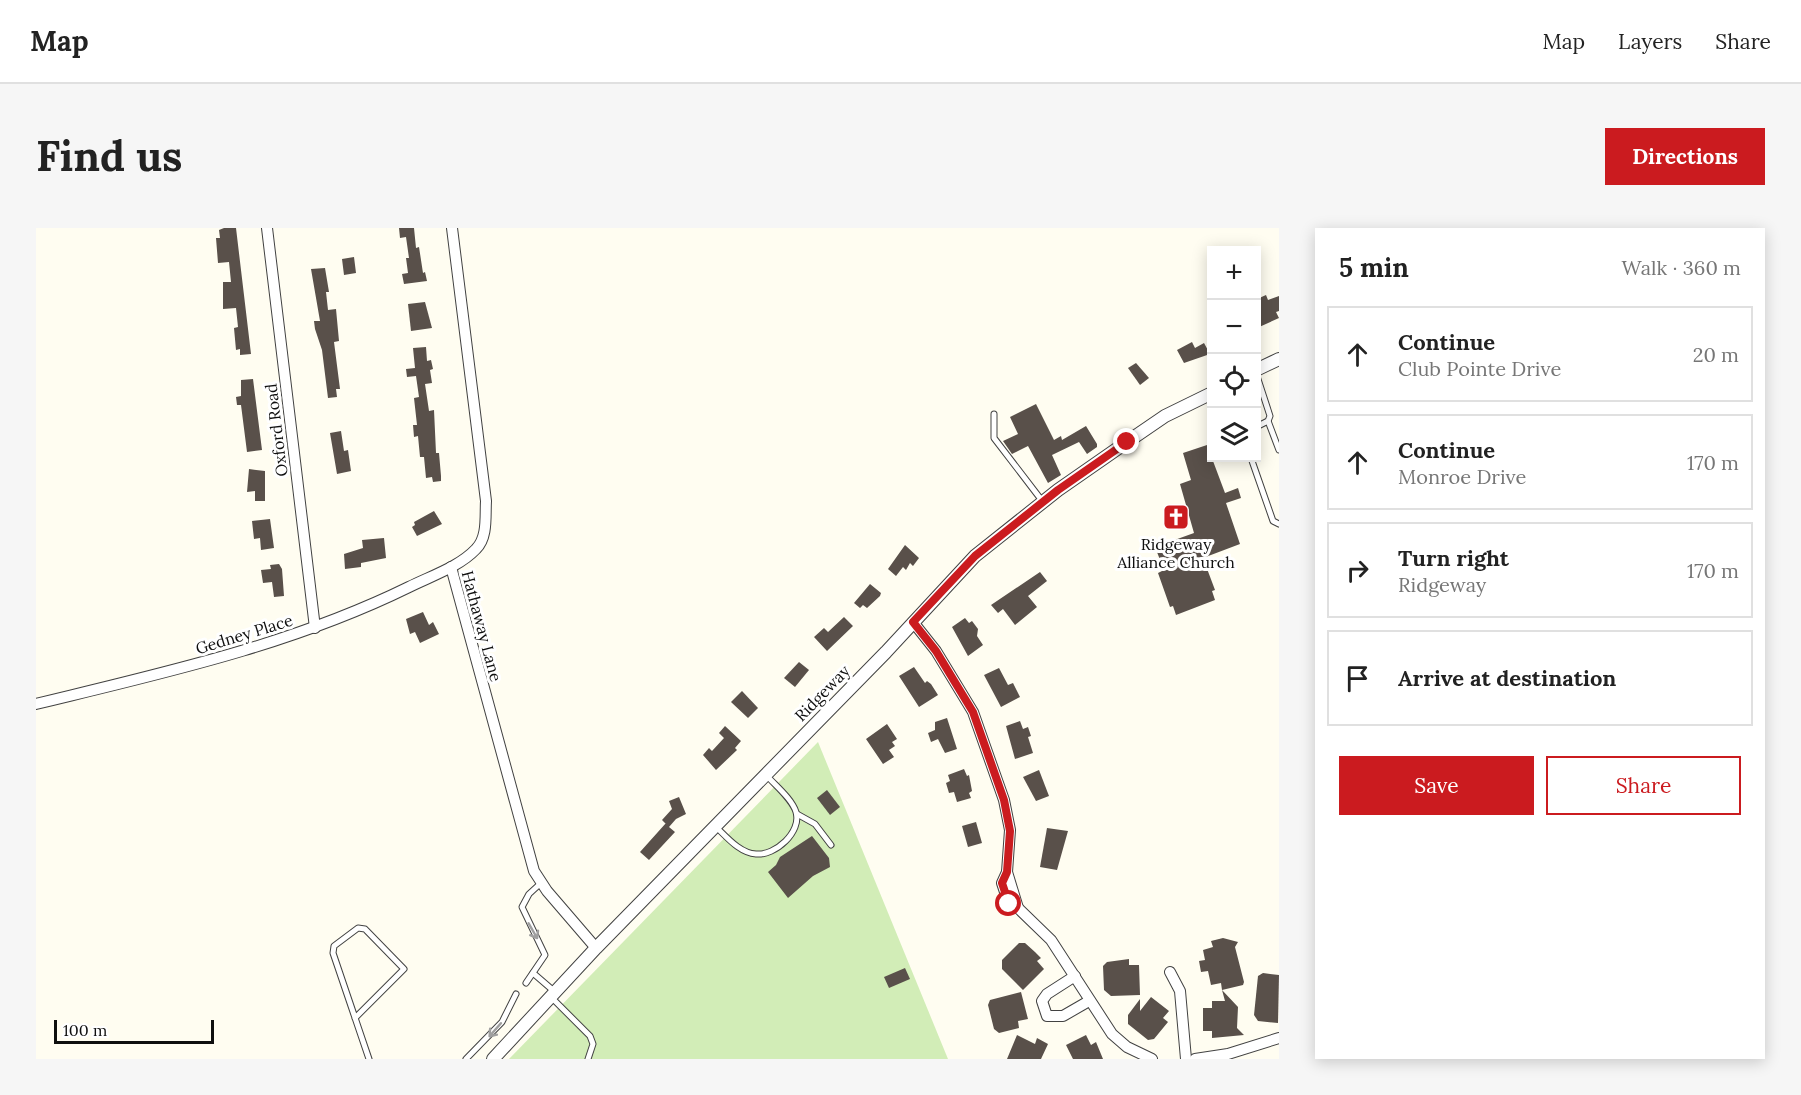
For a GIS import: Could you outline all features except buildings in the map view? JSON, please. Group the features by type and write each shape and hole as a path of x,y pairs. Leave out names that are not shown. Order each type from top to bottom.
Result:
{"street":[{"name":"Oxford Road","path":"267,228 315,628"},
{"name":"Hathaway Lane","path":"452,228 486,501 484,534 477,548 451,567 534,871 541,883 596,948"},
{"path":"1261,370 1279,359"},
{"name":"Ridgeway","path":"493,1059 596,948 975,556 1043,502 1165,416 1207,398"},
{"name":"Gedney Place","path":"36,704 229,655 315,628 379,602 451,567"},
{"path":"913,622 936,651 973,712 1004,800 1010,831 1007,872 1018,908 1051,940 1112,1034 1127,1047 1152,1059"},
{"path":"1170,972 1180,991 1186,1059"},
{"path":"1075,976 1047,994 1042,1001 1047,1016 1064,1017 1089,1001"},
{"path":"1195,1059 1228,1054 1279,1038"}],"lane":[{"path":"1261,387 1279,450"},
{"path":"994,414 994,438 1043,502"},
{"path":"1261,424 1269,418"},
{"path":"1252,462 1273,521 1279,524"},
{"path":"714,825 743,851 765,854 780,846 796,826 797,814 793,805 765,775"},
{"path":"797,814 815,824 831,844"},
{"path":"526,983 543,962 544,951 522,907 529,894 541,883"},
{"path":"355,1018 404,969 365,929 358,928 334,946 333,952 355,1018 369,1059"},
{"path":"533,973 590,1036 593,1044 588,1059"},
{"path":"466,1059 502,1022 516,994"}],"green space":[{"path":"818,742 948,1059 509,1059"}],"place":[{"name":"Ridgeway Alliance Church","path":"1176,517"}],"route":[{"path":"1009,904 1002,883 1007,872 1010,831 1004,800 973,712 936,651 913,622 975,556 1058,490 1127,442"}]}
